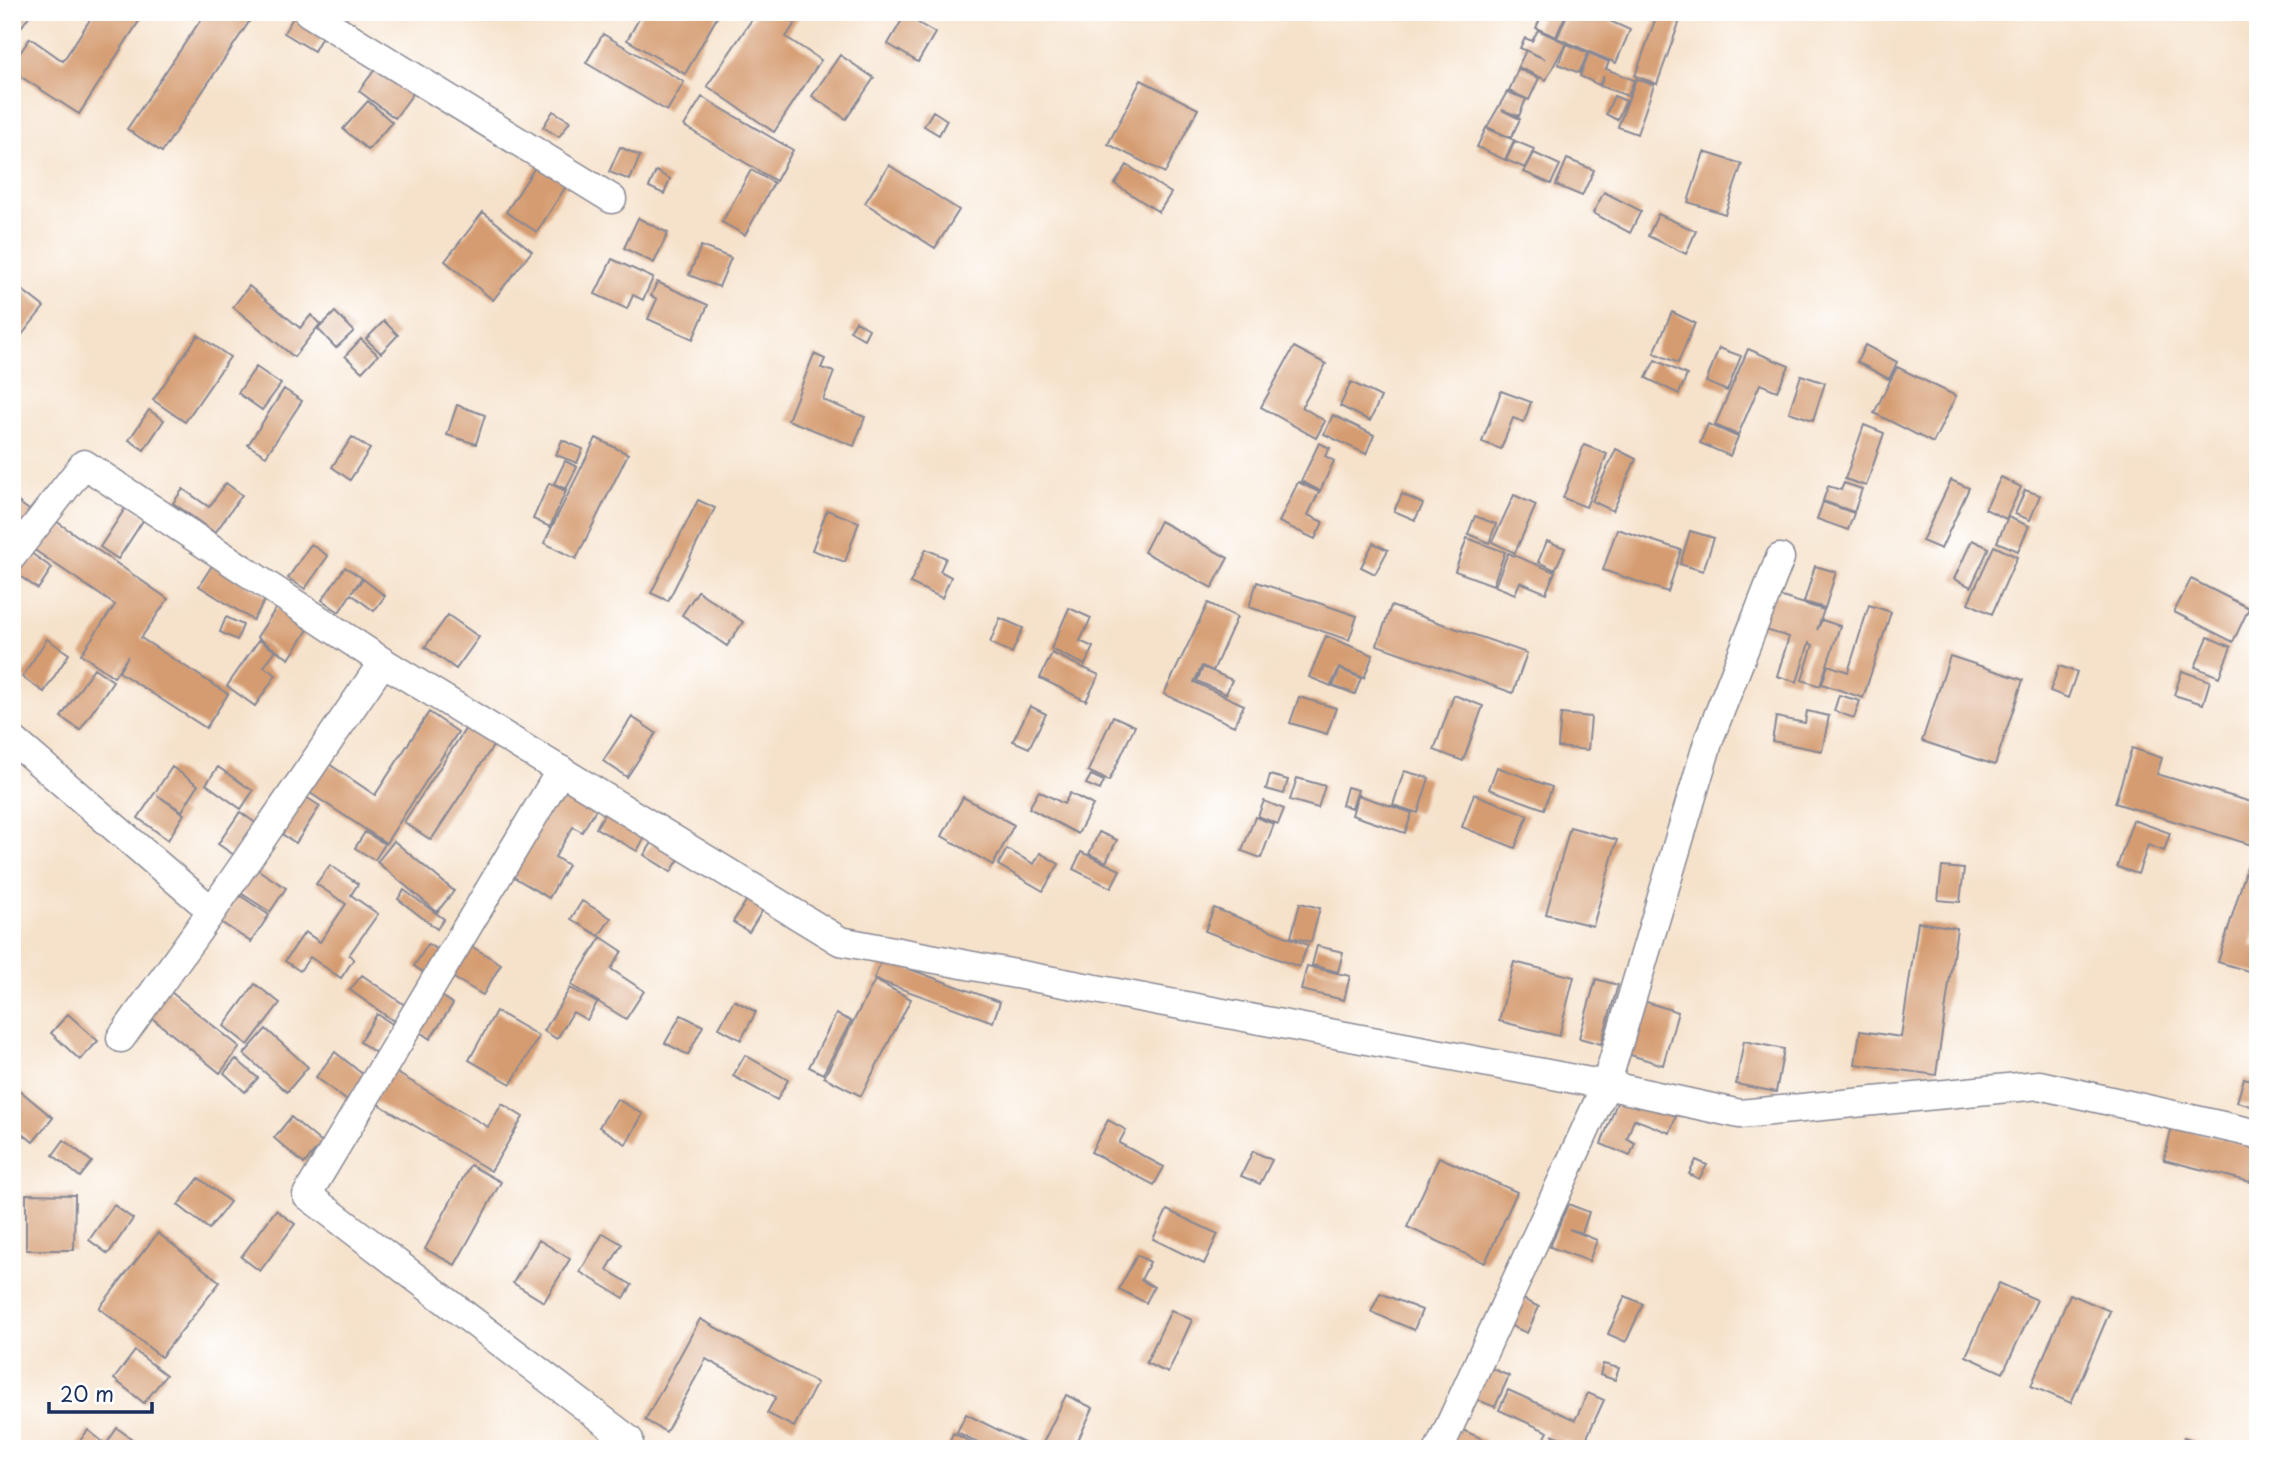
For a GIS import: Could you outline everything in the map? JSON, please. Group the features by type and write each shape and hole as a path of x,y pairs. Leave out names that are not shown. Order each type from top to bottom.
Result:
{"street":[{"path":"308,12 612,199"},
{"path":"12,556 85,464 383,662 840,941 1606,1085 1740,1114 2039,1085 2258,1134"},
{"path":"1439,1449 1606,1085 1709,739 1780,558"},
{"path":"121,1038 383,662"},
{"path":"12,739 212,911"},
{"path":"561,771 307,1195 629,1440"}],"building":[{"path":"12,12 32,12 22,26 12,19"},
{"path":"95,12 145,12 79,114 12,71 12,65 30,38 63,61"},
{"path":"206,12 235,12 249,22 162,152 127,129"},
{"path":"643,12 720,12 685,74 627,40"},
{"path":"757,12 792,12 799,17 786,37 821,60 774,132 707,86"},
{"path":"1543,12 1566,14 1556,37 1536,28"},
{"path":"1568,12 1590,12 1630,30 1616,63 1557,38"},
{"path":"1658,12 1683,12 1657,84 1635,76"},
{"path":"905,15 935,33 918,62 888,44"},
{"path":"294,16 324,33 314,51 284,33"},
{"path":"1538,30 1566,43 1546,80 1518,67 1526,51 1520,48 1525,38 1532,41"},
{"path":"603,34 684,82 667,111 586,63"},
{"path":"1567,44 1588,53 1579,73 1558,64"},
{"path":"1589,53 1609,62 1606,69 1634,80 1628,96 1600,86 1604,76 1599,85 1580,76"},
{"path":"840,55 874,78 846,119 812,96"},
{"path":"379,64 415,91 395,118 359,91"},
{"path":"1518,69 1539,78 1529,100 1509,91"},
{"path":"1636,79 1654,85 1637,134 1618,127"},
{"path":"1141,80 1198,109 1165,173 1108,144"},
{"path":"1507,92 1526,99 1519,116 1502,110 1520,119 1511,138 1487,127"},
{"path":"1614,96 1626,101 1617,120 1606,114"},
{"path":"702,97 793,150 776,181 684,126"},
{"path":"368,101 392,122 368,150 343,129"},
{"path":"553,111 570,121 559,137 543,127"},
{"path":"933,111 947,120 939,135 924,126"},
{"path":"1486,128 1514,140 1505,160 1477,147"},
{"path":"1515,141 1534,149 1525,168 1506,160"},
{"path":"620,147 640,156 630,180 609,172"},
{"path":"1704,152 1742,164 1725,214 1688,202"},
{"path":"1534,153 1560,165 1551,184 1524,172"},
{"path":"1567,159 1594,170 1582,196 1556,185"},
{"path":"540,160 570,180 537,232 506,212"},
{"path":"889,165 959,210 935,248 865,203"},
{"path":"1127,165 1171,193 1159,212 1115,184"},
{"path":"751,170 774,183 745,235 722,222"},
{"path":"656,171 670,179 664,194 649,187"},
{"path":"1604,192 1641,211 1630,233 1593,213"},
{"path":"483,212 532,251 493,300 445,261"},
{"path":"1658,214 1696,231 1686,254 1648,236"},
{"path":"638,218 668,233 654,263 624,248"},
{"path":"701,246 731,258 719,287 689,275"},
{"path":"612,259 653,278 643,300 633,295 627,309 595,294"},
{"path":"12,282 44,307 20,337 12,330"},
{"path":"657,282 708,305 693,339 648,319 657,299 651,296"},
{"path":"249,286 300,328 311,315 320,324 294,357 233,307"},
{"path":"335,312 354,331 336,348 318,329"},
{"path":"1672,312 1695,323 1678,363 1654,353"},
{"path":"384,321 398,335 381,353 366,339"},
{"path":"856,321 869,329 864,339 850,331"},
{"path":"198,335 230,357 185,422 153,400"},
{"path":"361,339 378,355 362,372 345,356"},
{"path":"1865,345 1897,362 1889,379 1857,362"},
{"path":"1294,347 1326,364 1302,407 1325,421 1316,438 1261,407"},
{"path":"1719,348 1741,356 1727,391 1706,382"},
{"path":"1748,349 1789,366 1777,391 1760,384 1738,435 1715,425"},
{"path":"814,354 825,359 821,368 834,372 823,400 865,417 854,446 788,420"},
{"path":"1655,360 1687,375 1679,394 1646,378"},
{"path":"256,367 281,384 262,410 238,393"},
{"path":"1897,367 1956,396 1933,443 1874,413"},
{"path":"1801,375 1825,383 1813,420 1789,412"},
{"path":"1351,382 1381,397 1370,421 1340,406"},
{"path":"284,389 302,401 266,456 248,445"},
{"path":"1501,391 1531,402 1524,422 1513,418 1501,449 1482,442"},
{"path":"457,405 485,415 476,444 447,435"},
{"path":"149,410 164,420 144,450 129,440"},
{"path":"1333,415 1374,435 1366,454 1324,434"},
{"path":"1708,424 1738,437 1730,456 1700,443"},
{"path":"1864,425 1884,433 1866,486 1845,479"},
{"path":"352,437 370,449 350,480 332,467"},
{"path":"596,438 628,454 576,559 544,543"},
{"path":"562,440 583,449 577,463 556,455"},
{"path":"1319,443 1330,448 1325,456 1334,461 1320,491 1301,481"},
{"path":"1584,445 1607,454 1586,507 1563,498"},
{"path":"1616,449 1636,459 1613,511 1592,501"},
{"path":"565,461 577,467 566,489 554,484"},
{"path":"2001,477 2021,487 2006,519 1985,509"},
{"path":"1951,480 1969,488 1941,549 1922,541"},
{"path":"1298,482 1319,492 1308,515 1323,522 1315,539 1279,522"},
{"path":"226,483 242,495 215,533 173,503 183,489 209,507"},
{"path":"549,483 566,491 550,527 533,519"},
{"path":"1844,483 1862,489 1854,512 1823,501 1828,486 1841,490"},
{"path":"2025,490 2040,495 2030,520 2015,514"},
{"path":"1402,494 1423,504 1415,520 1394,511"},
{"path":"1514,495 1536,505 1515,553 1492,542"},
{"path":"14,499 36,515 21,534 12,528"},
{"path":"698,500 715,508 668,601 651,593"},
{"path":"1823,502 1854,513 1848,530 1817,519"},
{"path":"128,504 146,516 118,559 100,547"},
{"path":"827,510 859,522 845,562 812,550"},
{"path":"1475,516 1496,524 1489,543 1468,534"},
{"path":"2008,517 2029,526 2018,551 1997,542"},
{"path":"53,519 168,599 141,638 228,694 206,728 119,672 128,656 114,677 81,654 115,605 33,549"},
{"path":"1160,521 1228,558 1212,588 1144,552"},
{"path":"1617,529 1681,550 1668,592 1603,570"},
{"path":"1690,531 1714,538 1703,571 1680,564"},
{"path":"1467,538 1505,552 1493,585 1455,571"},
{"path":"1972,540 1989,548 1971,587 1954,579"},
{"path":"1547,541 1565,548 1555,570 1538,562"},
{"path":"1373,543 1388,550 1375,574 1361,567"},
{"path":"311,544 328,556 305,589 288,578"},
{"path":"1994,546 2017,557 1992,614 1968,603"},
{"path":"926,549 946,558 940,571 951,577 942,598 910,583"},
{"path":"31,553 52,568 38,589 17,574"},
{"path":"1508,553 1555,572 1546,593 1520,582 1515,594 1495,586"},
{"path":"213,564 267,597 253,620 199,586"},
{"path":"1815,566 1836,572 1825,608 1804,602"},
{"path":"345,567 362,578 352,592 363,579 385,596 374,611 351,594 339,612 322,600"},
{"path":"2191,579 2249,608 2233,642 2174,612"},
{"path":"1257,582 1357,616 1349,640 1249,607"},
{"path":"698,591 743,622 727,646 682,615"},
{"path":"1769,593 1824,610 1817,630 1822,620 1840,626 1820,686 1802,680 1813,645 1809,643 1797,682 1777,676 1789,637 1759,628"},
{"path":"1208,603 1237,617 1213,671 1202,666 1194,682 1244,705 1234,726 1164,694"},
{"path":"1869,605 1891,612 1863,698 1822,684 1828,665 1848,672"},
{"path":"1391,606 1527,653 1513,693 1377,645"},
{"path":"277,607 309,628 289,659 257,637"},
{"path":"1069,608 1091,618 1080,641 1093,647 1085,665 1051,649"},
{"path":"448,615 479,637 456,669 425,647"},
{"path":"226,617 243,625 237,640 220,632"},
{"path":"1000,618 1023,628 1012,653 990,643"},
{"path":"1326,636 1373,655 1364,678 1339,668 1331,686 1309,677"},
{"path":"2208,637 2231,647 2219,677 2195,667"},
{"path":"47,639 69,654 44,692 22,677"},
{"path":"259,640 275,651 264,667 276,675 255,706 227,686"},
{"path":"1052,653 1099,675 1086,701 1040,678"},
{"path":"1950,656 2023,680 1995,765 1922,741"},
{"path":"2059,666 2077,672 2068,698 2050,691"},
{"path":"1203,667 1232,680 1226,694 1197,681"},
{"path":"94,668 113,681 80,730 61,717"},
{"path":"1340,669 1361,678 1355,694 1333,686"},
{"path":"2182,671 2210,681 2203,704 2174,695"},
{"path":"1454,695 1483,706 1463,761 1434,750"},
{"path":"1839,695 1860,701 1854,718 1834,711"},
{"path":"1299,697 1336,708 1327,734 1290,723"},
{"path":"1030,706 1046,714 1029,748 1013,741"},
{"path":"1807,711 1829,716 1822,751 1772,741 1776,717 1805,723"},
{"path":"429,712 458,732 386,843 304,789 323,760 375,795"},
{"path":"1561,714 1591,717 1588,750 1558,747"},
{"path":"1113,716 1135,726 1109,781 1088,771"},
{"path":"632,717 656,733 627,777 603,761"},
{"path":"468,725 495,743 431,840 404,822"},
{"path":"2132,748 2162,758 2157,774 2258,804 2258,847 2115,803"},
{"path":"172,767 198,785 182,811 157,795 184,814 168,840 138,818"},
{"path":"218,767 253,791 241,809 206,784"},
{"path":"1497,767 1552,787 1544,809 1489,789"},
{"path":"1404,771 1429,778 1418,813 1393,805"},
{"path":"1091,775 1104,781 1100,790 1086,784"},
{"path":"1270,775 1288,780 1284,794 1266,789"},
{"path":"1297,778 1325,786 1318,808 1290,800"},
{"path":"561,784 598,806 582,832 573,827 555,857 568,865 549,898 507,873"},
{"path":"1347,787 1358,790 1352,808 1342,805"},
{"path":"1039,791 1064,804 1070,793 1093,805 1078,834 1029,808"},
{"path":"298,792 320,806 296,843 274,829"},
{"path":"1474,794 1528,815 1515,848 1462,827"},
{"path":"1358,795 1412,813 1405,833 1352,815"},
{"path":"963,797 1014,825 993,865 942,836"},
{"path":"1264,801 1284,809 1278,824 1258,816"},
{"path":"607,809 648,832 637,851 596,828"},
{"path":"240,812 257,824 234,855 218,844"},
{"path":"1255,817 1274,824 1261,858 1242,851"},
{"path":"2133,820 2170,833 2164,851 2148,845 2138,874 2117,867"},
{"path":"1570,827 1617,840 1593,926 1546,914"},
{"path":"365,832 385,844 375,860 355,848"},
{"path":"1099,832 1117,840 1106,862 1089,854"},
{"path":"656,837 682,854 671,872 644,855"},
{"path":"394,841 454,891 437,912 377,862"},
{"path":"1007,849 1034,864 1040,853 1059,864 1043,891 998,865"},
{"path":"1081,852 1120,870 1111,888 1073,869"},
{"path":"249,864 286,888 270,912 233,888"},
{"path":"2248,864 2258,867 2258,924 2251,946 2258,948 2258,974 2218,962"},
{"path":"330,865 358,884 351,895 378,914 349,955 354,959 341,978 310,957 300,971 285,961 305,932 320,942 346,904 316,884"},
{"path":"1942,867 1964,869 1960,902 1938,900"},
{"path":"232,890 269,915 251,942 213,917"},
{"path":"404,890 444,919 437,929 398,899"},
{"path":"748,898 764,908 749,932 733,922"},
{"path":"582,901 611,918 599,936 571,919"},
{"path":"1300,903 1320,908 1311,942 1291,937"},
{"path":"1214,908 1308,945 1299,967 1205,931"},
{"path":"1918,922 1957,928 1936,1075 1855,1064 1860,1031 1901,1037"},
{"path":"601,937 622,951 611,969 644,991 626,1019 571,985"},
{"path":"466,943 501,964 483,995 447,974"},
{"path":"428,944 443,953 429,976 414,966"},
{"path":"1317,946 1343,952 1338,972 1312,965"},
{"path":"882,959 1000,1002 993,1022 874,979"},
{"path":"1514,962 1574,977 1559,1036 1499,1021"},
{"path":"1307,966 1350,976 1344,1000 1301,990"},
{"path":"362,975 406,1006 395,1022 350,990"},
{"path":"1596,979 1618,985 1601,1044 1579,1038"},
{"path":"875,980 911,999 861,1096 824,1077"},
{"path":"255,984 280,1003 248,1045 224,1026"},
{"path":"162,985 240,1047 220,1073 142,1010"},
{"path":"570,988 597,1003 587,1020 573,1012 557,1039 544,1031"},
{"path":"436,992 453,1004 430,1039 413,1027"},
{"path":"734,1000 756,1012 741,1040 719,1028"},
{"path":"1640,1000 1678,1012 1663,1065 1624,1053"},
{"path":"496,1011 539,1036 511,1084 469,1060"},
{"path":"68,1014 98,1041 80,1060 51,1033"},
{"path":"377,1014 394,1025 376,1053 360,1042"},
{"path":"836,1014 851,1021 823,1074 809,1067"},
{"path":"681,1015 703,1026 688,1055 665,1043"},
{"path":"266,1029 308,1067 287,1092 244,1054"},
{"path":"1744,1041 1784,1049 1776,1092 1736,1084"},
{"path":"335,1052 365,1076 346,1100 316,1077"},
{"path":"745,1055 788,1080 777,1100 733,1076"},
{"path":"236,1059 258,1078 245,1092 224,1073"},
{"path":"392,1070 488,1127 502,1104 523,1117 491,1171 373,1101"},
{"path":"2244,1078 2258,1082 2258,1108 2237,1102"},
{"path":"12,1084 53,1118 33,1142 12,1125"},
{"path":"1620,1095 1676,1116 1670,1133 1634,1119 1627,1139 1635,1143 1630,1156 1601,1144"},
{"path":"617,1099 643,1114 626,1144 599,1127"},
{"path":"291,1117 322,1143 304,1164 274,1138"},
{"path":"1108,1120 1126,1130 1119,1143 1164,1167 1154,1185 1091,1152"},
{"path":"2172,1126 2258,1148 2251,1182 2164,1160"},
{"path":"64,1140 92,1162 80,1177 53,1155"},
{"path":"1253,1151 1272,1160 1260,1184 1241,1176"},
{"path":"1439,1157 1517,1192 1485,1263 1407,1227"},
{"path":"1696,1160 1707,1165 1699,1179 1689,1174"},
{"path":"470,1165 501,1182 455,1265 425,1249"},
{"path":"199,1178 230,1202 209,1229 178,1205"},
{"path":"26,1194 75,1195 74,1250 26,1250"},
{"path":"1568,1204 1589,1212 1582,1233 1569,1229 1597,1240 1589,1261 1550,1247"},
{"path":"114,1205 133,1219 108,1254 89,1240"},
{"path":"276,1210 295,1224 260,1271 241,1257"},
{"path":"1167,1210 1218,1234 1204,1264 1153,1239"},
{"path":"158,1233 220,1282 161,1357 99,1308"},
{"path":"603,1233 622,1244 607,1270 632,1285 624,1298 580,1272"},
{"path":"539,1240 570,1259 544,1302 513,1283"},
{"path":"1137,1255 1150,1262 1141,1280 1154,1287 1146,1303 1119,1289"},
{"path":"1999,1283 2037,1300 2003,1373 1966,1356"},
{"path":"1380,1293 1422,1310 1414,1330 1371,1312"},
{"path":"2070,1294 2110,1311 2071,1403 2031,1386"},
{"path":"1625,1296 1643,1304 1626,1342 1608,1334"},
{"path":"1521,1298 1539,1307 1527,1333 1509,1325"},
{"path":"1171,1310 1192,1320 1168,1373 1146,1363"},
{"path":"700,1319 817,1383 794,1427 767,1413 776,1397 706,1359 666,1432 645,1420"},
{"path":"135,1351 166,1375 144,1403 114,1379"},
{"path":"1603,1364 1619,1368 1615,1380 1600,1375"},
{"path":"1489,1367 1509,1376 1495,1407 1475,1399"},
{"path":"1508,1390 1575,1420 1588,1393 1604,1400 1582,1448 1552,1434 1577,1449 1539,1449 1548,1432 1499,1410"},
{"path":"1066,1395 1093,1408 1074,1449 1040,1449"},
{"path":"966,1414 1036,1449 991,1449 957,1432"},
{"path":"117,1428 146,1449 109,1449 105,1446"},
{"path":"1458,1428 1485,1440 1482,1449 1449,1449"},
{"path":"88,1430 104,1443 100,1449 74,1449"},
{"path":"953,1433 985,1449 946,1449"},
{"path":"2184,1437 2202,1443 2200,1449 2179,1449"}]}
